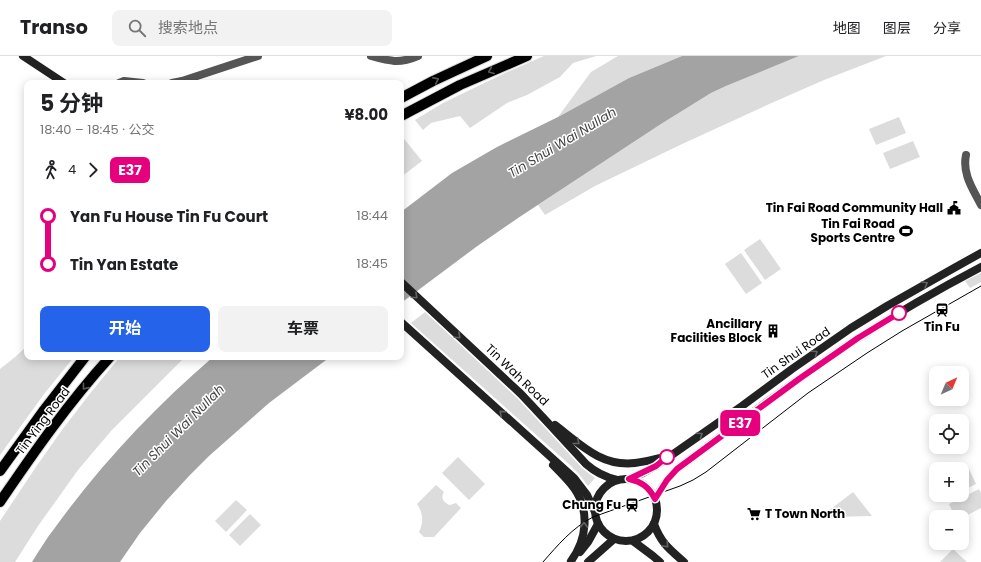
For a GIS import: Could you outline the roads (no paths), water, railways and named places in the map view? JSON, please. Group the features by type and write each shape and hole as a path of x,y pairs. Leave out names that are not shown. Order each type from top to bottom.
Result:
{"main road":[{"path":"23,56 59,80"},
{"path":"404,96 487,56"},
{"path":"404,114 460,85 527,56"},
{"name":"Tin Shui Road","path":"629,479 650,469 668,457 851,328 912,291 981,253"},
{"name":"Tin Shui Road","path":"655,499 667,480 677,469 799,379 858,338 959,278 981,267"},
{"name":"Tin Wah Road","path":"404,285 536,409 586,464 605,477 617,480"},
{"path":"404,325 574,478 586,495 595,512 598,524 608,535 621,541 633,541 642,537 654,524 657,506 652,493 642,483 629,479 617,480 603,489 598,496 595,504 595,512"},
{"name":"Tin Ying Road","path":"0,470 83,360"},
{"name":"Tin Ying Road","path":"0,502 58,420 108,360"},
{"path":"536,409 591,453 608,461 617,463 636,463 668,457"},
{"path":"519,428 568,480 582,504 585,521 584,534 580,546 571,561"},
{"path":"571,561 583,549 598,524"},
{"path":"654,524 661,539 684,562"},
{"path":"588,562 614,539"},
{"path":"633,541 660,562"}],"street":[{"path":"185,80 258,56"},
{"path":"371,56 387,60 407,61 418,56"},
{"path":"966,155 965,166 967,176 981,205"}],"water":[{"name":"Tin Shui Wai Nullah","path":"682,56 799,56 711,93 518,218 476,247 404,301 404,210 452,173 497,147 558,117 629,78"},
{"name":"Tin Shui Wai Nullah","path":"210,360 326,360 269,403 209,456 166,501 140,533 120,562 32,562 48,537 90,482 149,417"}],"tram line":[{"path":"543,562 566,537 585,521 693,480 706,472 808,393 867,353 902,331 981,286"}],"place":[{"name":"Tin Fai Road Community Hall","path":"954,208"},
{"name":"Tin Fai Road Sports Centre","path":"906,231"},
{"name":"Tin Fu","path":"942,310"},
{"name":"Ancillary Facilities Block","path":"773,331"},
{"name":"Chung Fu","path":"632,505"},
{"name":"T Town North","path":"754,514"}]}
